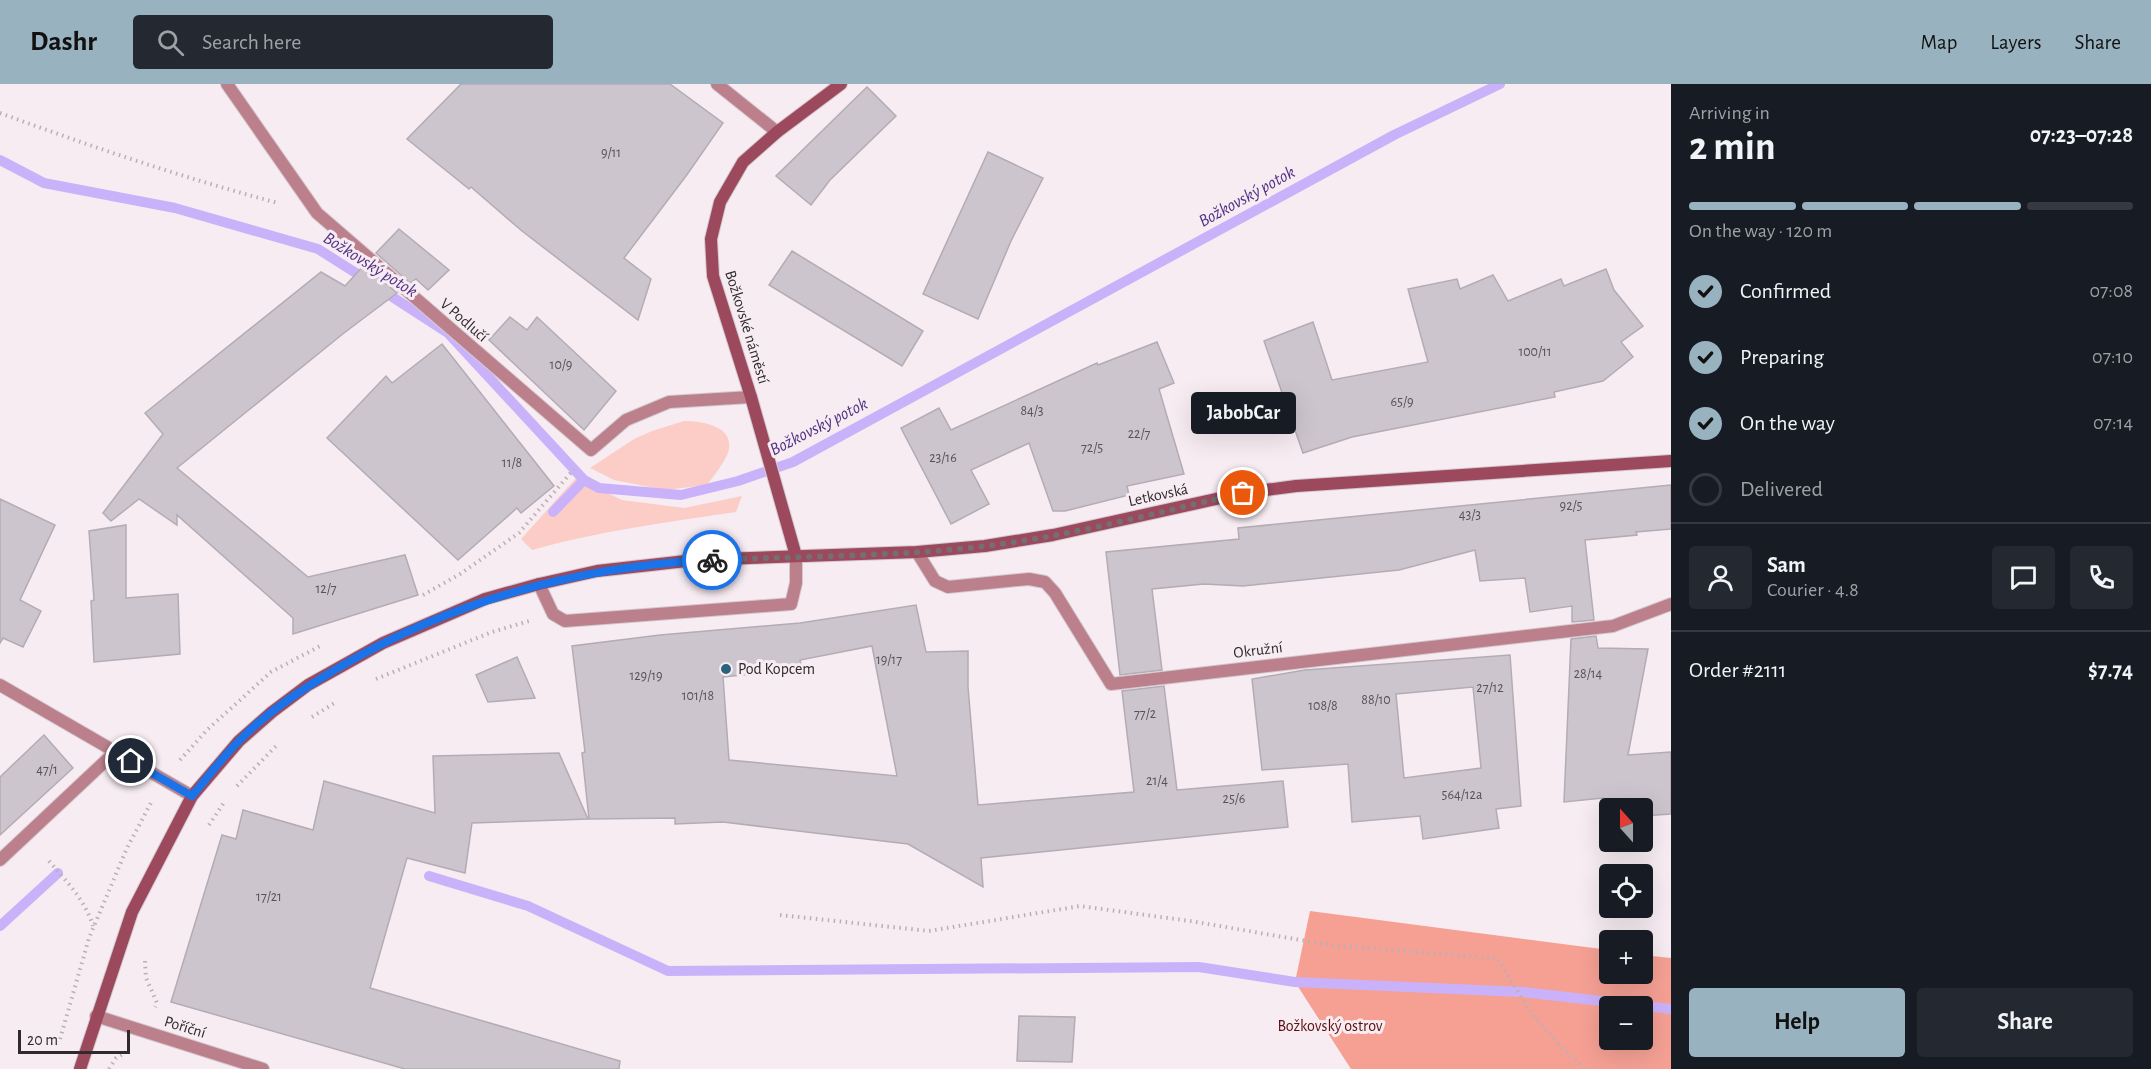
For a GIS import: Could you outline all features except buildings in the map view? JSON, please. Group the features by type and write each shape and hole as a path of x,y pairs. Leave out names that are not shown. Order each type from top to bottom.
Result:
{"street":[{"name":"V Podlučí","path":"227,84 317,213 591,450 626,420 669,402 751,398"},
{"path":"717,84 777,132"},
{"name":"Božkovské náměstí","path":"796,556 713,276 711,240 720,202 743,162 777,132 841,84"},
{"name":"Letkovská","path":"80,1069 132,912 192,796 239,741 308,685 383,643 485,599 597,571 684,562 917,552 985,546 1053,534 1243,493 1296,486 1671,461"},
{"name":"Okružní","path":"917,552 935,581 948,587 1029,579 1045,582 1055,593 1111,684 1613,626 1671,604"},
{"path":"540,584 552,614 565,621 791,604 796,583 796,556"},
{"path":"0,685 192,796"},
{"path":"0,860 115,752"},
{"name":"Poříční","path":"96,1016 263,1069"}],"path":[{"path":"0,113 93,147 223,188 317,213"},
{"path":"375,679 492,632 552,614"},
{"path":"309,719 337,701"},
{"path":"236,788 283,739"},
{"path":"202,834 228,797"},
{"path":"49,861 76,892 88,910 93,927"},
{"path":"780,915 929,931 1080,906 1190,921 1336,946 1497,958 1532,1014 1563,1049 1585,1069"},
{"path":"110,1069 116,1058 137,1046 157,1003 146,978 144,954"}],"shaded area":[{"path":"684,421 714,426 726,434 729,441 726,457 707,485 665,490 614,480 590,468 634,439"},
{"path":"576,478 622,500 684,508 742,496 736,512 608,532 532,550 521,539"}],"green space":[{"name":"Božkovský ostrov","path":"1310,911 1599,949 1599,984 1653,984 1653,956 1671,958 1671,1069 1351,1069 1295,982"}],"waterway":[{"name":"Božkovský potok","path":"380,289 448,333 584,480 599,488 681,495 738,481 793,462 1394,135 1500,84"},
{"name":"Božkovský potok","path":"0,160 44,183 175,208 318,249 367,280"},
{"path":"553,512 584,480"},
{"path":"0,926 58,873"},
{"path":"429,876 528,906 668,971 1199,967 1295,982 1523,992 1671,1009"}],"way so far":[{"path":"712,560 917,552 985,546 1053,534 1243,493"}],"place":[{"name":"JabobCar","path":"1243,493"},
{"name":"Pod Kopcem","path":"726,669"}],"route":[{"path":"131,761 192,796 239,741 272,712 308,685 383,643 485,599 540,584 597,571 712,560"}]}
